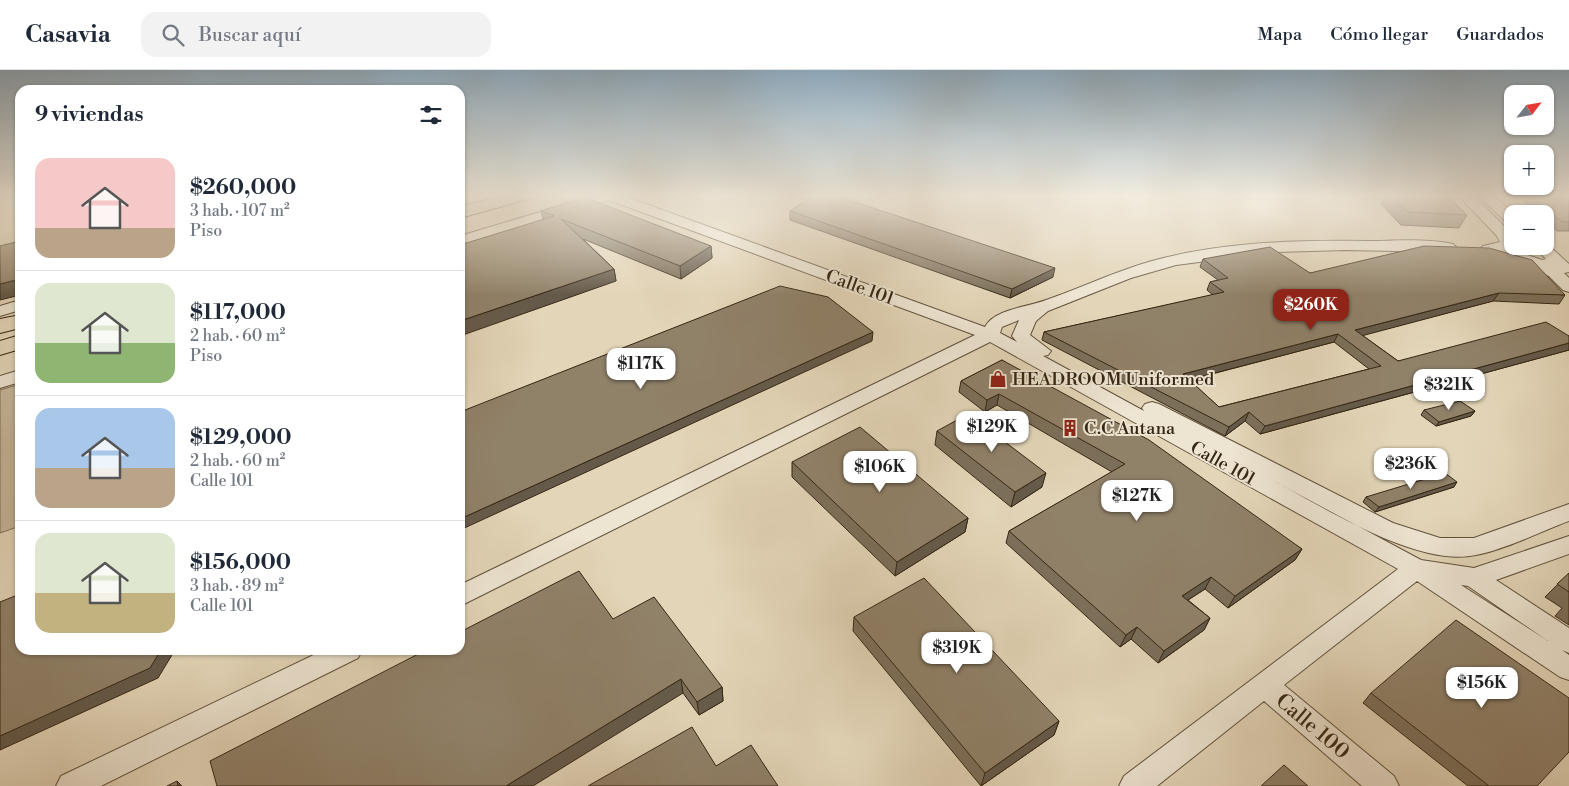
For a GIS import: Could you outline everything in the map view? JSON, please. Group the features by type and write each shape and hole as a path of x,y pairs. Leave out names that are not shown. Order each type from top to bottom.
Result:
{"main road":[{"path":"0,326 15,322"},
{"path":"0,348 15,344"}],"street":[{"path":"465,239 501,228"},
{"name":"Calle 101","path":"705,228 992,329"},
{"name":"Calle 101","path":"731,228 992,329 1304,498 1416,568 1569,669"},
{"path":"465,593 992,329 1008,317 1042,308 1140,270 1174,260 1268,247 1322,245 1502,248 1508,243 1504,234 1498,228"},
{"path":"1488,249 1522,258 1562,273"},
{"path":"1554,252 1569,254"},
{"path":"1539,255 1562,273"},
{"path":"1549,255 1562,273 1569,287"},
{"path":"0,311 15,306"},
{"path":"1042,308 1028,318 1023,327 1021,336 1028,344 1304,498 1403,537 1440,547 1476,547 1568,515"},
{"path":"0,382 15,378"},
{"path":"1474,578 1569,545"},
{"path":"1134,786 1416,568 1474,578 1569,642"},
{"path":"71,786 339,655"},
{"name":"Calle 100","path":"1264,685 1384,786"}],"shaded area":[{"path":"15,386 15,528 0,533 0,390"}],"building":[{"path":"514,228 571,228 614,269 465,319 465,243"},
{"path":"585,228 665,228 711,246 680,266"},
{"path":"840,228 935,228 1055,268 1012,289"},
{"path":"15,242 15,280 0,284 0,246"},
{"path":"1424,246 1489,248 1504,252 1504,255 1514,255 1532,260 1565,295 1499,293 1355,330 1398,361 1546,322 1569,336 1569,343 1265,426 1249,412 1229,427 1044,332 1224,292 1210,282 1228,278 1203,259 1270,247 1310,273","holes":["1338,334 1381,366 1219,407 1183,374"]},
{"path":"780,286 828,297 873,332 465,517 465,410"},
{"path":"1002,360 1149,440 1302,549 1235,596 1211,577 1182,596 1210,618 1164,651 1137,627 1126,635 1009,531 1125,464 999,394 987,400 961,381"},
{"path":"1460,401 1475,411 1439,422 1424,410"},
{"path":"968,414 1046,473 1015,492 937,431"},
{"path":"860,427 968,518 897,562 792,462"},
{"path":"1445,473 1457,482 1379,507 1366,497"},
{"path":"579,571 613,619 654,597 722,687 697,702 681,679 506,786 217,786 210,761 416,655 465,655 465,629"},
{"path":"1569,573 1569,592 1557,584"},
{"path":"924,578 1059,721 985,773 854,617"},
{"path":"15,596 15,655 158,655 150,668 0,736 0,602"},
{"path":"1456,620 1569,698 1569,752 1537,786 1489,786 1371,693"},
{"path":"692,727 716,766 751,745 778,786 588,786"},
{"path":"1284,765 1308,786 1261,786"},
{"path":"177,781 178,786 167,786"}],"place":[{"name":"HEADROOM Uniformed","path":"998,379"},
{"name":"C.C Autana","path":"1070,428"}]}
